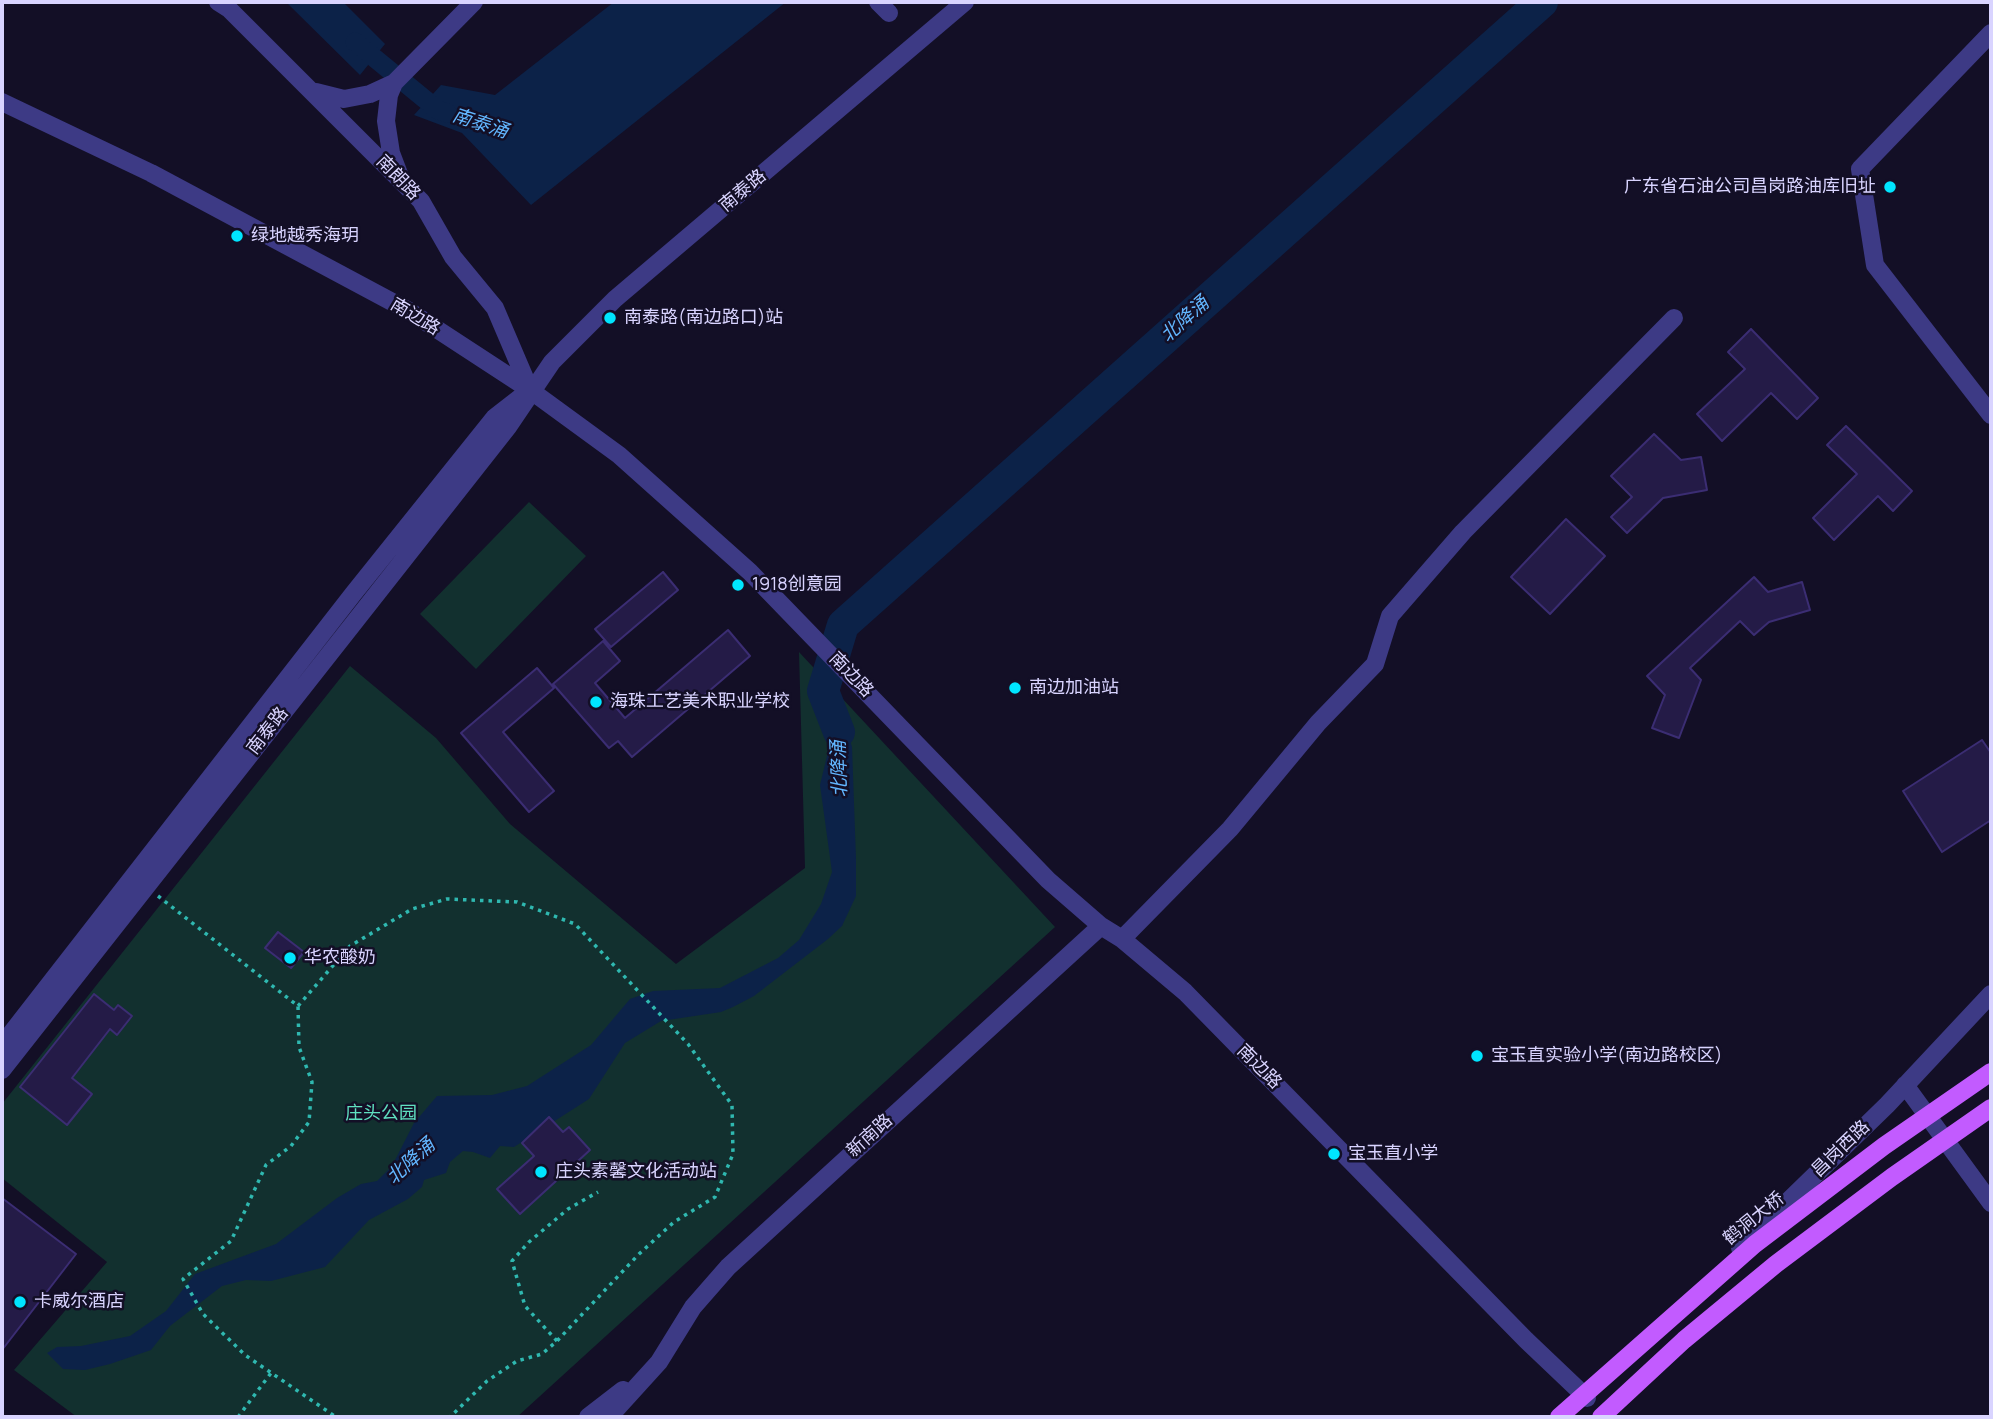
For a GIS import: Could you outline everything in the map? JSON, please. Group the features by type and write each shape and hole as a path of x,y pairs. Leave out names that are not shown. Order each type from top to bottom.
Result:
{"main road":[{"name":"鹤洞大桥","path":"1559,1417 1755,1244 1884,1146 1991,1072"},
{"path":"1601,1417 1684,1340 1776,1264 1991,1108"}],"street":[{"name":"南朗路","path":"218,2 308,87 421,201 453,257 489,297 530,390"},
{"path":"308,87 321,95 344,99 370,94 394,82 474,2"},
{"name":"南泰路","path":"2,1070 508,427 530,390 582,330 965,2"},
{"path":"1991,33 1860,169 1875,265 1991,415"},
{"path":"394,82 387,109 388,136 403,183"},
{"name":"南边路","path":"2,103 151,173 409,312 590,432 714,538 1017,848 1101,926 1122,939 1185,992 1526,1340 1587,1398"},
{"path":"1122,939 1230,829 1318,723 1376,664 1390,616 1463,533 1674,318"},
{"name":"南泰路","path":"2,1045 495,417 530,390"},
{"name":"新南路","path":"609,1417 659,1362 694,1307 728,1267 1101,926"},
{"name":"昌岗西路","path":"1567,1417 1905,1085 1991,994"},
{"path":"1905,1085 1991,1203"},
{"name":"新南路","path":"588,1417 659,1362"}],"path":[{"path":"146,884 298,1006"},
{"path":"336,1417 245,1355 202,1314 183,1279 230,1241 266,1165 291,1146 309,1122 312,1082 299,1047 298,1006 350,946 412,909 447,899 517,902 575,924 712,1073 732,1105 733,1154 715,1196 674,1222 639,1254 542,1354 517,1361 487,1381 450,1417"},
{"path":"557,1341 525,1306 512,1261 528,1242 568,1209 598,1192"},
{"path":"238,1417 271,1373"}],"green space":[{"path":"529,502 586,556 476,669 420,614"},
{"name":"庄头公园","path":"799,652 1055,927 517,1417 77,1417 14,1370 107,1262 2,1178 2,1104 350,666 436,738 510,824 676,964 805,868"}],"water":[{"path":"286,2 343,2 385,44 360,75"},
{"path":"614,2 786,2 531,205 462,133 414,115 441,85 495,95"},
{"path":"823,691 843,717 852,747 856,859 856,896 842,926 828,939 754,996 733,1007 721,1012 661,1021 625,1043 589,1099 514,1147 500,1146 490,1158 463,1151 450,1162 446,1173 424,1180 422,1187 408,1199 369,1220 325,1267 271,1281 246,1280 222,1286 170,1326 151,1350 110,1364 85,1370 63,1369 47,1353 57,1347 81,1346 130,1336 166,1311 195,1274 276,1244 337,1198 361,1184 377,1181 392,1166 414,1123 437,1096 492,1095 527,1086 591,1045 630,999 653,991 720,988 778,958 799,940 821,904 832,872 820,785 833,731"}],"building":[{"path":"1751,329 1818,398 1797,419 1771,393 1722,441 1697,414 1745,369 1728,352"},
{"path":"1846,426 1912,491 1893,511 1878,496 1834,540 1813,518 1857,474 1827,445"},
{"path":"1654,434 1681,460 1701,457 1707,490 1663,498 1627,533 1611,517 1632,497 1611,476"},
{"path":"1566,519 1605,556 1550,614 1511,577"},
{"path":"663,572 678,590 611,647 595,629"},
{"path":"1754,577 1768,592 1802,582 1810,610 1769,622 1754,635 1740,621 1690,668 1701,680 1679,738 1652,728 1665,695 1647,676"},
{"path":"728,630 750,656 632,757 618,741 609,748 553,684 603,641 620,661 595,683 625,718"},
{"path":"537,668 554,688 503,732 554,791 529,812 461,733"},
{"path":"1982,740 1991,753 1991,820 1942,852 1903,791"},
{"path":"278,932 304,952 291,968 265,948"},
{"path":"94,994 114,1010 118,1005 132,1016 117,1035 110,1029 72,1078 92,1094 67,1125 20,1087"},
{"name":"庄头素馨文化活动站","path":"549,1117 563,1132 569,1127 590,1150 520,1214 497,1189 534,1156 522,1143"},
{"name":"卡威尔酒店","path":"2,1198 76,1254 2,1350"}],"waterway":[{"name":"北降涌","path":"839,732 823,691 843,625 1542,2"},
{"name":"南泰涌","path":"355,42 438,110 447,113"}],"place":[{"name":"广东省石油公司昌岗路油库旧址","path":"1890,187"},
{"name":"绿地越秀海玥","path":"237,236"},
{"name":"南泰路(南边路口)站","path":"610,318"},
{"name":"1918创意园","path":"738,585"},
{"name":"南边加油站","path":"1015,688"},
{"name":"海珠工艺美术职业学校","path":"596,702"},
{"name":"华农酸奶","path":"290,958"},
{"name":"宝玉直实验小学(南边路校区)","path":"1477,1056"},
{"name":"宝玉直小学","path":"1334,1154"},
{"name":"庄头素馨文化活动站","path":"541,1172"},
{"name":"卡威尔酒店","path":"20,1302"}]}
